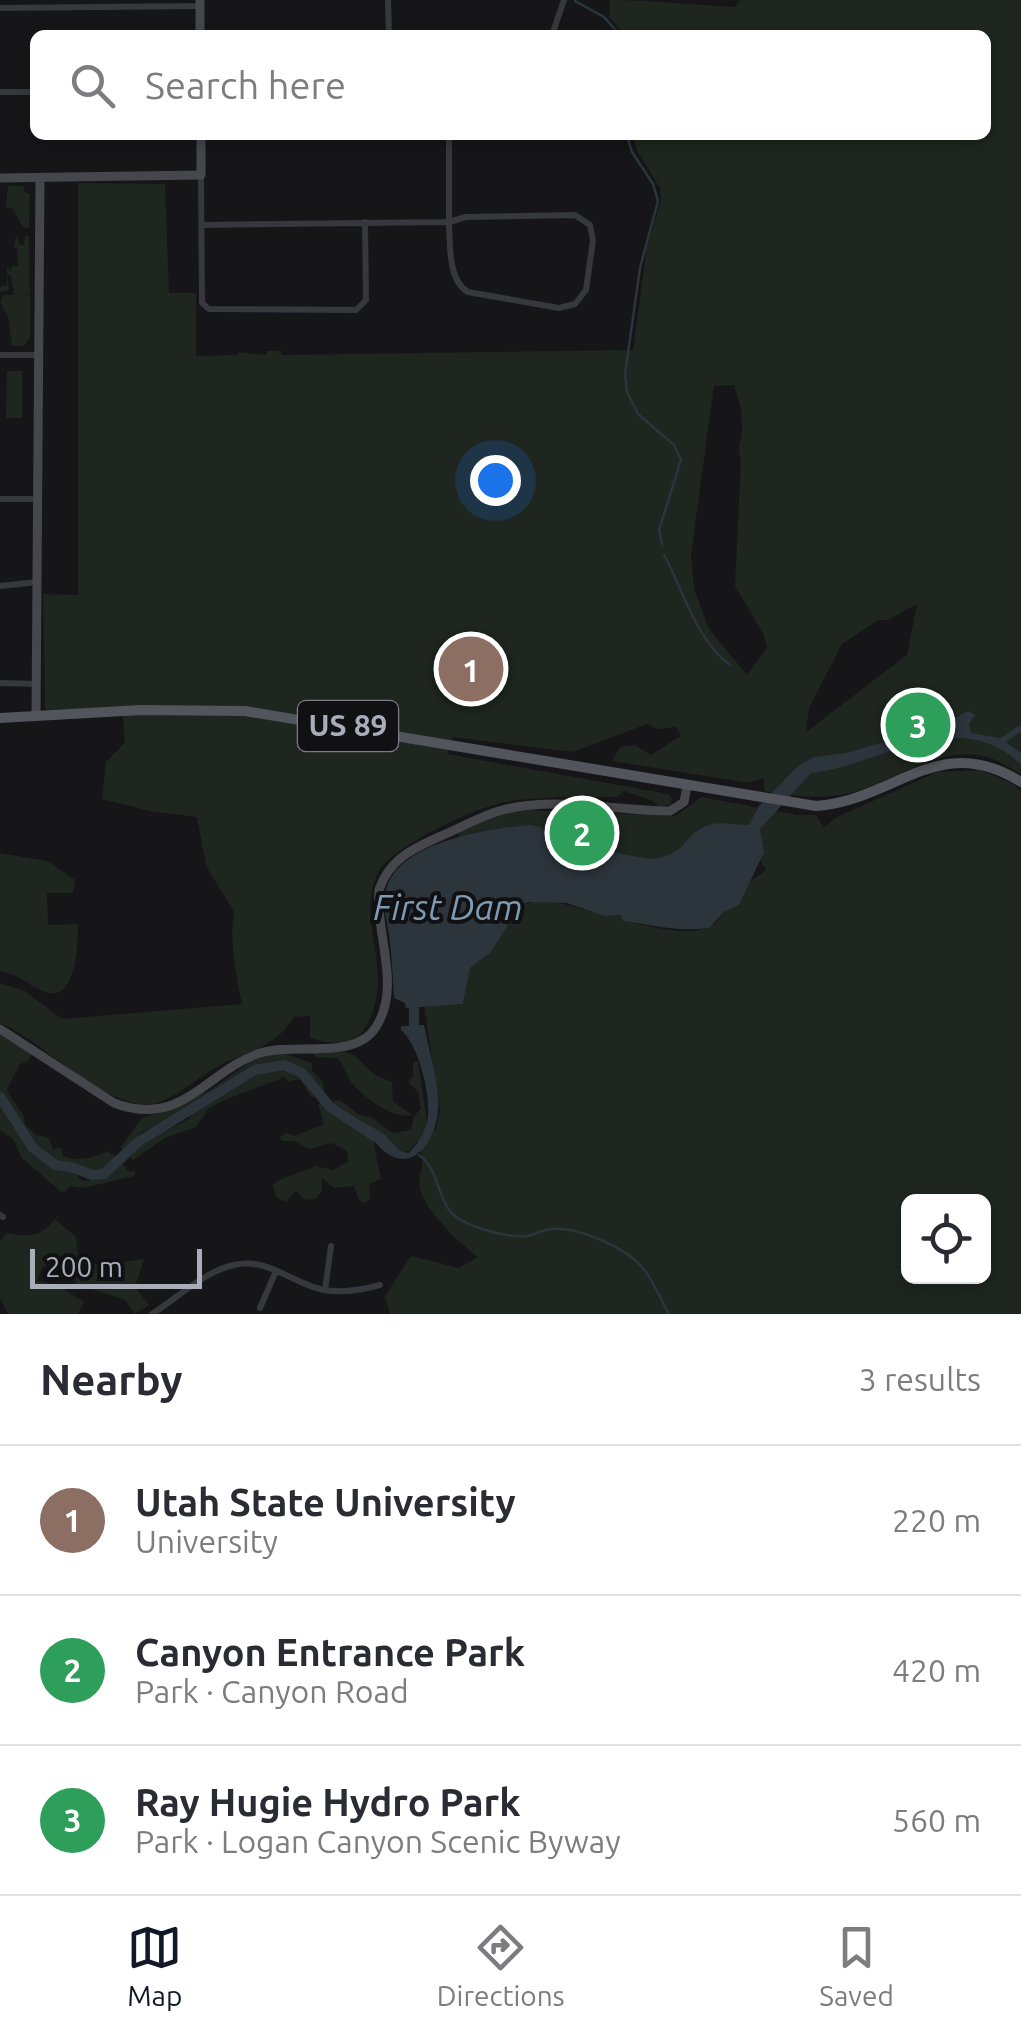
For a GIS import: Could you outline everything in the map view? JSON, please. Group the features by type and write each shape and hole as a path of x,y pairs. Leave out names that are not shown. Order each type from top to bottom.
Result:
{"main road":[{"name":"US 89","path":"0,718 141,710 245,710 816,806 856,800 949,762 983,763 1021,782"}],"street":[{"path":"388,0 388,30"},
{"path":"554,30 564,0"},
{"path":"0,8 60,3 200,3 200,30"},
{"path":"0,92 30,92"},
{"path":"201,140 204,307 356,310 366,300 365,222"},
{"path":"201,225 448,222 466,217 583,218 590,225 593,240 582,298 559,308 468,292 456,282 448,222 449,140"},
{"path":"0,178 201,175"},
{"path":"36,716 40,178"},
{"path":"0,355 38,355"},
{"path":"0,499 38,499"},
{"path":"0,586 38,582"},
{"path":"0,683 37,684"},
{"path":"0,1029 114,1103 148,1110 170,1106 204,1090 240,1060 264,1052 354,1045 365,1040 377,1026 385,1006 387,982 379,890 384,876 401,856 497,811 520,806 670,812 684,802 687,786"},
{"path":"324,1290 332,1246"},
{"path":"152,1314 220,1269 240,1264 264,1265 324,1290 380,1285"},
{"path":"260,1308 276,1271"}],"shaded area":[{"path":"610,0 735,7 740,0 1021,0 1021,774 993,759 957,755 850,793 807,796 764,791 764,778 748,783 612,761 620,747 635,745 651,755 681,736 676,727 657,729 647,724 573,752 453,737 447,754 668,794 672,799 670,805 659,806 624,791 617,797 510,801 438,828 400,851 378,873 370,909 378,987 374,1008 360,1034 340,1042 317,1040 310,1038 310,1016 294,1017 270,1042 212,1070 160,1102 141,1104 100,1089 0,1023 0,983 25,991 62,1019 242,1004 233,947 234,912 206,866 197,817 102,799 106,762 125,743 122,708 45,707 43,594 78,595 78,183 165,184 169,293 196,293 196,356 239,352 266,355 267,351 281,351 281,355 633,350 647,247 661,200 660,188 634,140 991,140 991,30 621,30 610,18","holes":["734,385 740,406 735,586 767,647 747,675 709,629 694,589 691,554 714,386","917,604 907,655 806,732 809,708 842,644 878,620 888,620"]},
{"path":"8,186 23,186 30,194 29,228 23,227 12,208 6,208"},
{"path":"29,235 30,294 21,295 30,295 30,338 24,346 12,346 8,317 0,302 3,295 14,295 11,275 7,275 7,266 11,271 12,266 18,266 16,236 24,245 25,236"},
{"path":"7,371 22,371 22,418 6,418"},
{"path":"981,770 1013,784 1021,792 1021,1314 390,1314 385,1296 411,1256 459,1268 478,1257 444,1226 423,1197 422,1157 417,1141 409,1151 400,1153 377,1135 374,1145 381,1179 369,1184 370,1198 365,1203 359,1200 354,1186 334,1188 322,1178 322,1191 315,1199 305,1200 296,1190 286,1202 276,1197 273,1185 281,1180 316,1166 332,1170 348,1162 347,1151 331,1143 310,1149 294,1141 282,1141 280,1137 287,1133 295,1136 324,1124 318,1104 340,1100 393,1133 411,1130 414,1116 421,1109 418,1092 408,1082 413,1076 413,1062 418,1061 428,1130 436,1130 440,1110 424,1006 463,1004 470,968 491,952 520,906 545,901 620,915 623,921 692,931 715,922 739,905 749,882 766,870 759,858 665,864 461,839 457,832 504,813 526,810 675,816 702,797 816,815 824,828 835,818 937,772"},
{"path":"0,853 47,861 75,880 73,893 47,893 48,925 78,924 73,970 63,990 43,991 0,971"},
{"path":"0,1034 32,1054 20,1064 7,1089 25,1124 36,1135 49,1138 53,1149 61,1148 63,1156 86,1158 107,1151 115,1156 99,1170 65,1163 62,1168 82,1181 101,1179 122,1163 129,1172 135,1171 134,1176 83,1188 70,1186 65,1192 22,1158 13,1139 0,1130"},
{"path":"311,1051 355,1056 375,1075 392,1082 393,1101 412,1115 390,1112 374,1102 353,1084 338,1058 316,1057"},
{"path":"283,1053 312,1063 312,1071 323,1082 324,1091 312,1098 300,1079 288,1082 285,1077 222,1101 209,1108 196,1127 165,1138 133,1160 130,1158 138,1145 189,1119 197,1108 232,1086 229,1083 142,1132 126,1149 120,1148 142,1118 174,1109 212,1089 254,1059"},
{"path":"55,1219 76,1237 79,1261 101,1265 144,1259 135,1287 149,1305 135,1314 125,1300 77,1284 63,1264 42,1267 37,1281 61,1287 84,1302 78,1314 8,1314 0,1298 0,1242 6,1233 39,1233"}],"water":[{"name":"First Dam","path":"968,711 975,715 969,724 971,733 1000,738 1021,753 1021,764 996,747 970,739 944,738 811,773 760,829 764,852 739,905 724,912 709,928 664,928 623,921 620,915 604,916 567,903 528,902 520,906 491,952 470,968 463,1004 406,1008 405,1003 394,998 385,897 391,878 422,851 467,835 530,825 540,827 562,843 650,859 662,857 678,850 711,824 749,825 759,806 798,766 814,757 888,741 925,723 949,721"},
{"path":"424,1025 438,1111 428,1143 405,1159 381,1148 360,1120 384,1134 400,1151 409,1153 419,1141 427,1121 427,1095 418,1058 401,1026"}],"waterway":[{"path":"575,1 604,17 616,30"},
{"path":"628,140 658,201 640,268 625,374 627,392 638,414 674,445 681,460 659,530 662,544"},
{"path":"664,555 699,628 730,665"},
{"path":"999,743 1019,729"},
{"path":"414,997 414,1035"},
{"path":"0,1097 33,1148 55,1165 92,1175 104,1174 138,1142 255,1070 284,1065 302,1073 330,1107 376,1137"},
{"path":"419,1155 431,1169 446,1205 459,1219 502,1234 527,1236 560,1229 607,1243 641,1266 669,1314"}],"place":[{"name":"Utah State University","path":"471,669"},
{"name":"Ray Hugie Hydro Park","path":"918,725"},
{"name":"Canyon Entrance Park","path":"582,833"}]}
